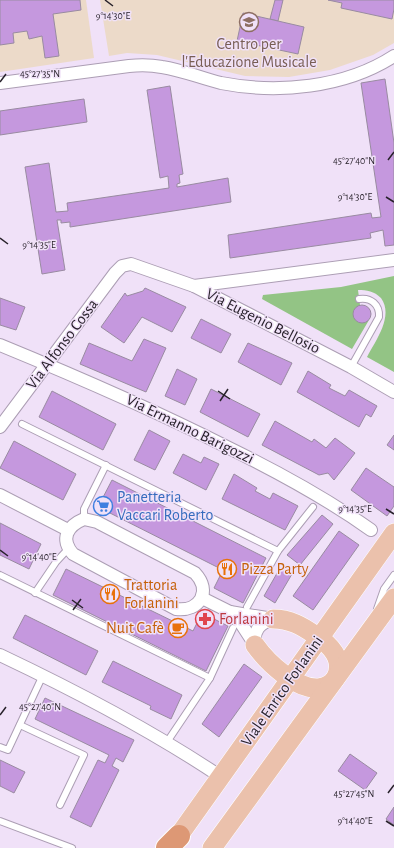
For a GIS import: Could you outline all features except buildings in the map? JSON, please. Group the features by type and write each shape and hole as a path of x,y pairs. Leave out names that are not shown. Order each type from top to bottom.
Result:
{"main road":[{"name":"Viale Enrico Forlanini","path":"171,845 394,533"},
{"path":"212,848 394,598"},
{"path":"255,645 269,662 290,679 315,688 328,685 335,679 339,665 337,657 329,645 294,622 273,619"}],"street":[{"path":"0,83 129,66 148,65 163,67 237,86 298,86 353,75 394,56"},
{"path":"194,286 394,260"},
{"name":"Via Eugenio Bellosio","path":"127,264 136,264 194,286 351,367 394,392"},
{"name":"Via Alfonso Cossa","path":"0,427 45,364 115,274 127,264"},
{"name":"Via Ermanno Barigozzi","path":"0,345 144,406 249,458 320,496 371,530"},
{"path":"0,495 68,530"},
{"path":"84,519 97,522 195,573 203,584 202,598 191,608 176,608 78,557 68,549 66,539 68,530 74,523 84,519"},
{"path":"202,598 230,612 273,619"},
{"path":"230,612 242,625 255,645"},
{"path":"255,645 255,632 259,626 273,619"},
{"path":"0,655 43,676 167,742 221,777"}],"lane":[{"path":"351,367 379,317 378,309 374,302 366,299 359,299"},
{"path":"22,424 278,551"},
{"path":"84,519 84,509 106,465"},
{"path":"247,607 278,551 313,507"},
{"path":"35,593 56,562 68,549"},
{"path":"0,575 210,678"},
{"path":"368,634 384,589 394,575"},
{"path":"167,742 210,678 233,628"},
{"path":"0,747 8,750 43,676"},
{"path":"20,725 84,755 60,805"},
{"path":"0,821 72,848"}],"shaded area":[{"path":"0,0 86,0 94,58 0,72"},
{"name":"Centro per l'Educazione Musicale","path":"100,0 394,0 394,43 373,55 330,70 289,77 245,76 157,55 127,53 109,56"}],"green space":[{"path":"394,276 394,372 367,357 379,336 385,320 386,312 381,298 373,292 358,290 360,305 354,311 354,317 361,322 369,320 352,349 262,299 263,295 341,287"}],"place":[{"name":"Centro per l'Educazione Musicale","path":"249,22"},
{"name":"Panetteria Vaccari Roberto","path":"103,506"},
{"name":"Pizza Party","path":"227,569"},
{"name":"Trattoria Forlanini","path":"110,594"},
{"name":"Forlanini","path":"205,619"},
{"name":"Nuit Cafè","path":"178,628"}]}
